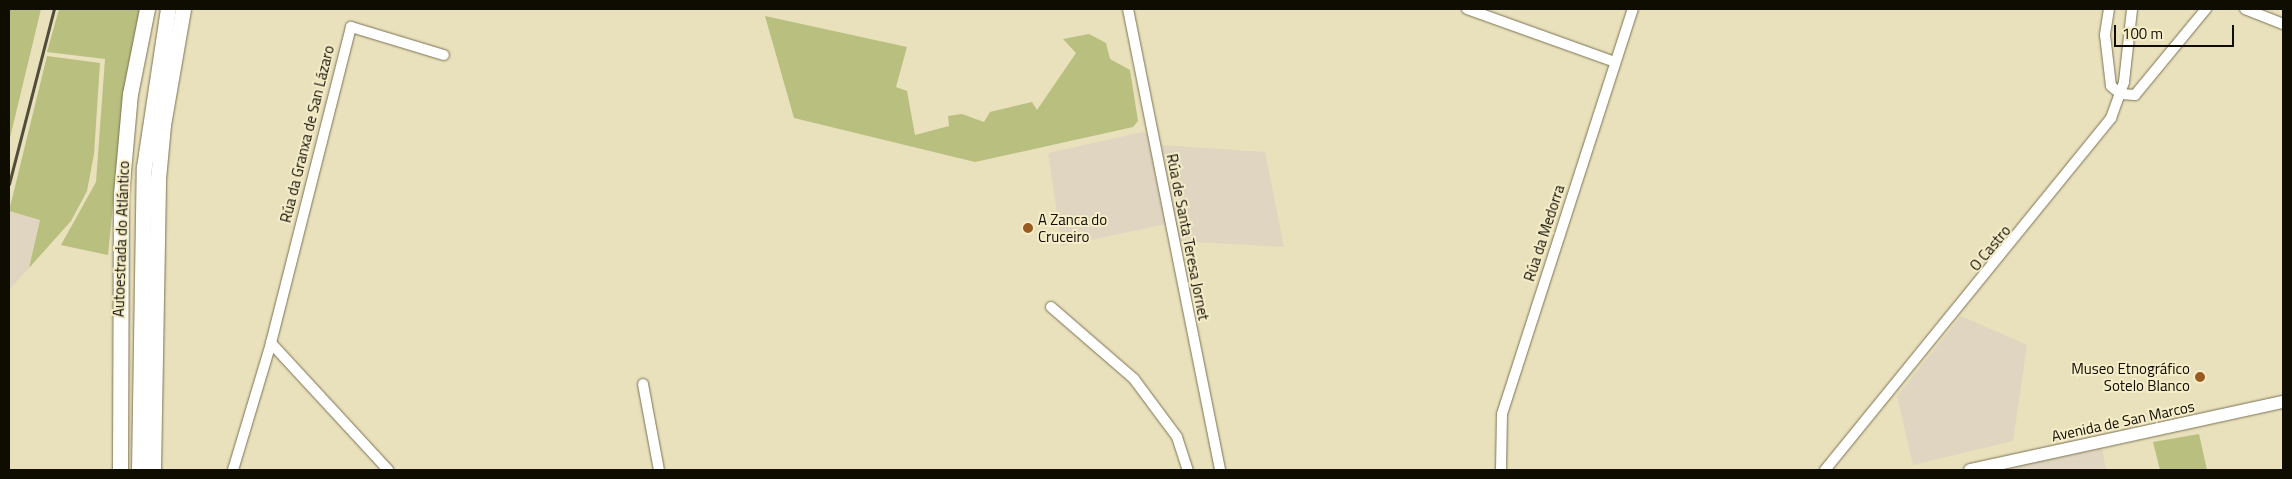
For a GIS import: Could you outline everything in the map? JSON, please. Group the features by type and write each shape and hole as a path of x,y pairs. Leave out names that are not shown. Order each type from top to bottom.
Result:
{"highway":[{"name":"Autoestrada do Atlántico","path":"120,470 121,194 130,94 147,9"},
{"name":"Autoestrada do Atlántico","path":"139,470 144,167 168,9"},
{"path":"154,470 158,180 183,9"},
{"path":"112,470 121,452"}],"main road":[{"name":"Avenida de San Marcos","path":"1970,470 2283,402"}],"street":[{"name":"Rúa de Santa Teresa Jornet","path":"1128,9 1220,470"},
{"path":"1467,9 1615,62"},
{"name":"Rúa da Medorra","path":"1501,470 1502,414 1633,9"},
{"path":"2109,9 2104,36 2111,86 2121,94 2135,94 2206,9"},
{"name":"O Castro","path":"1825,470 2092,147 2121,94 2128,22 2132,9"},
{"name":"O Castro","path":"2128,22 2136,9"},
{"path":"2245,9 2283,24"},
{"name":"Rúa da Granxa de San Lázaro","path":"233,470 271,343 351,27 444,55"},
{"path":"1051,307 1134,379 1177,437 1188,470"},
{"path":"271,343 388,470"},
{"path":"643,384 659,470"}],"shaded area":[{"path":"1143,132 1149,136 1166,224 1062,246 1048,153"},
{"path":"1162,145 1265,152 1284,247 1179,241"},
{"path":"9,212 40,219 29,268 9,290"},
{"path":"1961,316 2027,345 2013,441 1913,465 1897,396"},
{"path":"2102,448 2106,470 2009,470 2008,468"}],"green space":[{"path":"9,9 41,9 9,142"},
{"path":"59,9 141,9 124,94 108,255 61,245 96,182 105,59 47,52"},
{"path":"765,16 907,47 896,87 907,91 915,135 949,126 948,116 962,114 984,122 990,112 1032,102 1037,110 1076,53 1063,39 1089,34 1106,43 1110,59 1130,70 1138,121 1133,127 975,162 794,118"},
{"path":"47,56 100,63 94,154 87,191 71,221 29,268 40,220 9,211"},
{"path":"2199,434 2207,470 2160,470 2153,442"}],"railway":[{"path":"9,184 54,9"}],"place":[{"name":"A Zanca do Cruceiro","path":"1028,228"},
{"name":"Museo Etnográfico Sotelo Blanco","path":"2200,377"}]}
